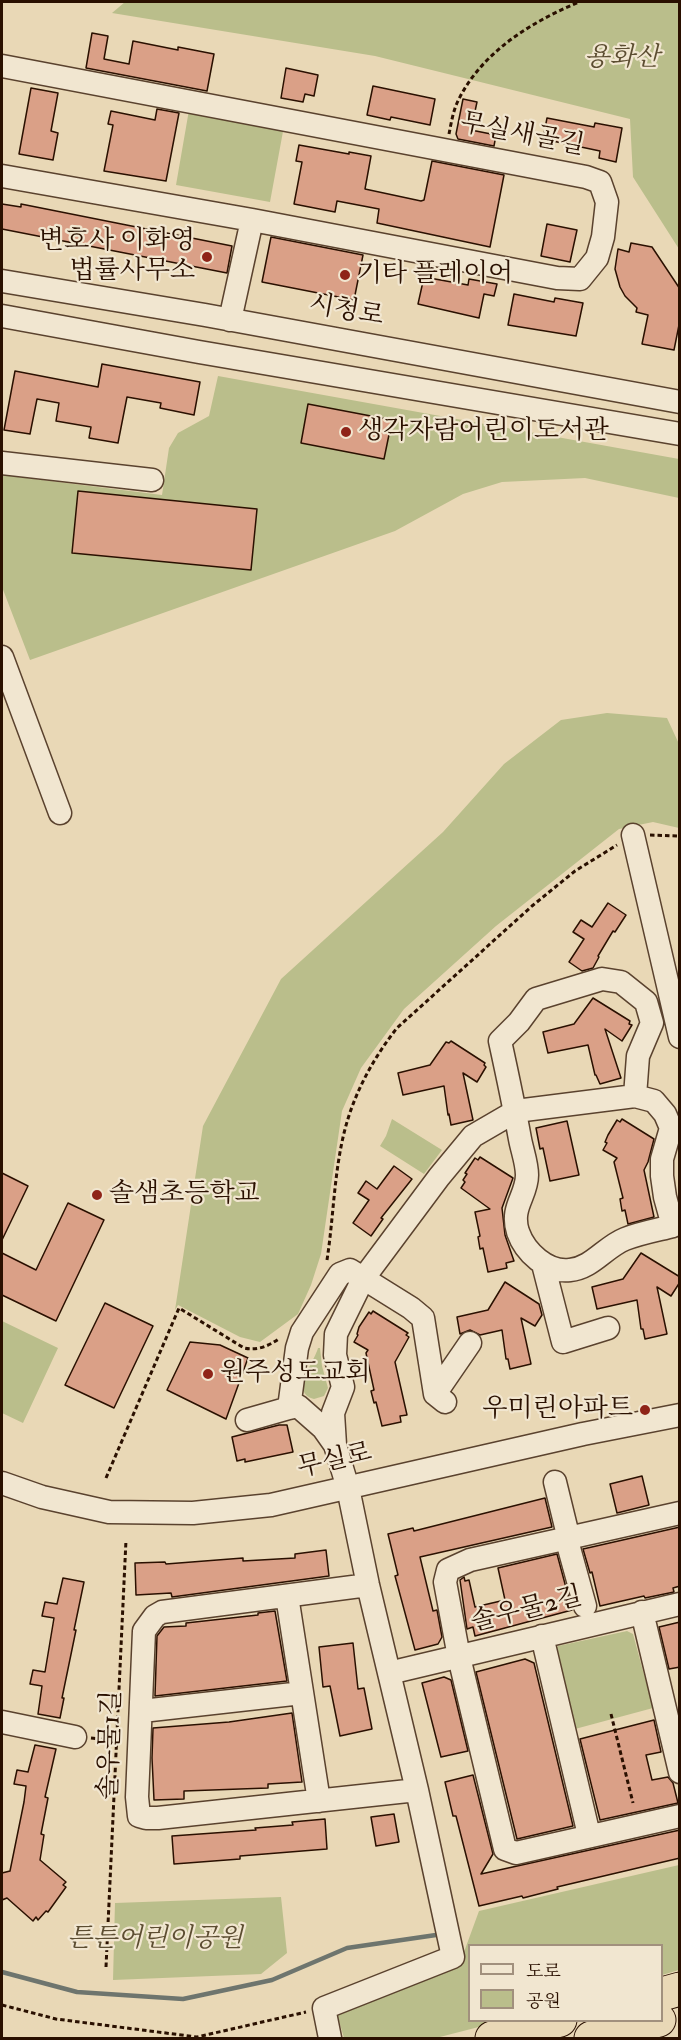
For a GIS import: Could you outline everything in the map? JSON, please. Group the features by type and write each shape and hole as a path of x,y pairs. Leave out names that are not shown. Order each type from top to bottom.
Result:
{"highway":[{"path":"663,1994 680,1989"},
{"path":"663,2019 680,2015"},
{"path":"492,2038 552,2022"},
{"path":"591,2038 652,2022"}],"street":[{"name":"무실새골길","path":"2,66 586,177 600,182 607,202 603,237 597,258 579,279 557,278 252,220 2,176"},
{"path":"230,320 252,220"},
{"name":"시청로","path":"2,281 680,402"},
{"path":"2,316 680,434"},
{"path":"2,463 152,480"},
{"path":"2,657 7,691 60,813"},
{"path":"633,835 680,1038"},
{"path":"330,2038 324,2008 453,1957 348,1488 335,1445 333,1413 343,1387 335,1355 336,1334 363,1279 439,1177 473,1136 516,1111 635,1096 654,1101 665,1114 671,1128 663,1159 662,1176 673,1226 625,1239 580,1268 569,1271 543,1264 523,1245 515,1218 527,1176 516,1111 500,1041 519,1022 536,999 602,979 621,982 643,998 652,1023 638,1056 635,1096"},
{"path":"543,1264 563,1342 608,1328"},
{"path":"289,1408 297,1348 302,1332 340,1274 350,1270 423,1318 440,1398 470,1343"},
{"path":"247,1420 298,1406 323,1428 335,1445"},
{"name":"무실로","path":"2,1483 42,1497 116,1512 193,1512 271,1505 583,1434 680,1415"},
{"path":"555,1482 585,1606"},
{"path":"680,1513 470,1560 448,1570 445,1582 459,1657 505,1849 516,1852 680,1816"},
{"name":"솔우물1길","path":"368,1585 162,1612 155,1616 144,1630 137,1797 139,1816 158,1818 417,1790"},
{"path":"287,1596 319,1801"},
{"name":"솔우물2길","path":"389,1673 680,1604"},
{"path":"642,1612 680,1772"},
{"path":"542,1636 589,1835"},
{"path":"142,1711 302,1693"},
{"path":"2,1722 75,1737"}],"path":[{"path":"445,150 456,104 481,64 531,26 579,2"},
{"path":"325,1267 347,1121 359,1091 380,1051 396,1028 532,906 575,871 633,835 680,836"},
{"path":"106,1478 179,1308 244,1348 252,1350 261,1348 283,1336"},
{"path":"106,1967 126,1540"},
{"path":"611,1714 633,1803"},
{"path":"75,1737 117,1741"},
{"path":"2,2005 56,2019 197,2037 324,2008"}],"green space":[{"name":"용화산","path":"125,2 679,2 679,249 633,177 630,119 375,56 112,13"},
{"path":"189,110 284,126 270,202 176,185"},
{"path":"218,376 679,459 679,498 585,478 502,482 463,494 395,531 30,660 2,587 2,475 162,495 169,448 178,433 209,416"},
{"path":"607,713 667,718 679,744 679,828 653,822 619,829 496,926 404,1009 361,1068 342,1111 321,1254 298,1314 260,1342 240,1337 178,1305 175,1310 203,1126 281,979 443,832 504,764 561,720"},
{"path":"392,1119 442,1150 424,1174 380,1146"},
{"path":"2,1321 58,1348 23,1423 2,1413"},
{"path":"318,1348 320,1348 328,1388 324,1396 314,1399 307,1395 303,1384"},
{"path":"627,1631 633,1634 653,1708 575,1729 554,1652 558,1646"},
{"path":"679,1865 679,1970 663,1975 663,1944 468,1944 468,2022 498,2022 436,2038 344,2038 337,2014 454,1967 464,1952 479,1911"},
{"name":"튼튼어린이공원","path":"281,1897 287,1953 261,1974 113,1980 115,1903"}],"building":[{"path":"92,33 108,36 104,59 129,64 133,41 214,54 207,91 86,68"},
{"path":"286,68 318,75 314,96 305,94 303,102 281,98"},
{"path":"373,86 435,99 430,125 367,115"},
{"path":"31,88 58,93 51,131 58,133 53,160 19,154"},
{"path":"463,99 477,102 471,130 496,135 494,146 458,139 456,134"},
{"path":"157,109 179,113 166,181 104,171 113,125 108,124 111,111 155,120"},
{"path":"547,118 594,127 595,123 622,128 616,162 599,158 600,151 543,139"},
{"path":"299,145 371,156 365,189 421,201 424,200 432,161 504,175 490,247 377,223 379,209 337,201 335,212 294,204 302,162 296,161"},
{"path":"2,204 21,207 21,204 232,246 227,273 2,229"},
{"path":"547,224 577,230 570,262 541,256"},
{"path":"271,237 363,255 354,300 262,282"},
{"path":"631,243 652,247 680,289 680,320 674,350 642,344 648,315 636,312 637,308 620,287 615,269 618,249 629,252"},
{"path":"424,277 468,285 469,279 497,284 494,296 484,294 479,318 418,304"},
{"path":"514,294 554,302 555,298 583,303 576,336 508,325"},
{"path":"102,364 200,382 194,415 160,408 161,403 127,397 118,443 89,438 91,427 56,421 59,403 37,399 30,434 4,430 15,371 98,387"},
{"name":"생각자람어린이도서관","path":"308,404 392,420 384,459 301,443"},
{"path":"78,491 257,509 251,570 72,553"},
{"path":"608,903 626,915 615,932 613,931 593,968 582,971 569,962 584,939 573,932 581,920 592,927"},
{"path":"593,998 630,1021 629,1024 632,1025 622,1041 605,1029 621,1078 600,1084 595,1075 588,1045 548,1053 543,1032 574,1024"},
{"path":"451,1041 485,1063 486,1067 477,1082 463,1073 473,1120 451,1125 444,1086 403,1095 398,1073 430,1065 446,1042"},
{"path":"622,1119 654,1139 644,1170 654,1217 628,1224 620,1199 623,1198 614,1162 617,1158 603,1150 608,1135 617,1120 620,1122"},
{"path":"567,1121 579,1175 550,1181 536,1128"},
{"path":"480,1157 513,1178 502,1208 505,1235 514,1261 506,1263 507,1268 488,1272 483,1248 480,1249 475,1212 490,1209 461,1188 465,1182 463,1180 467,1174 465,1173 475,1158 478,1160"},
{"path":"394,1166 412,1179 381,1218 383,1219 371,1236 353,1223 369,1200 358,1193 366,1181 377,1189"},
{"path":"2,1173 28,1186 2,1240"},
{"path":"68,1203 104,1220 56,1321 2,1295 2,1253 36,1270"},
{"path":"641,1253 680,1277 680,1282 671,1296 657,1287 667,1334 645,1339 643,1329 641,1329 637,1300 597,1309 592,1287 623,1279"},
{"path":"505,1282 539,1304 542,1315 535,1326 521,1318 531,1364 510,1369 508,1359 506,1359 502,1330 480,1335 470,1330 460,1334 457,1317 488,1310"},
{"path":"105,1303 153,1326 114,1408 65,1385"},
{"path":"373,1311 408,1333 406,1335 409,1337 395,1362 407,1415 400,1416 401,1422 382,1426 371,1391 374,1390 366,1353 368,1350 354,1342 359,1327 369,1312 371,1314"},
{"name":"원주성도교회","path":"190,1342 220,1345 248,1358 226,1419 167,1390"},
{"path":"287,1425 293,1452 245,1462 245,1459 237,1461 232,1437"},
{"path":"642,1476 649,1505 617,1513 610,1484"},
{"path":"545,1498 552,1527 420,1557 433,1611 437,1610 442,1637 438,1644 415,1650 395,1576 398,1575 388,1534 413,1528 414,1531"},
{"path":"680,1527 680,1586 673,1588 674,1592 600,1606 592,1572 590,1573 583,1549"},
{"path":"326,1550 329,1576 172,1597 171,1593 136,1595 135,1563 165,1562 166,1564 243,1558 243,1561 295,1558 295,1554"},
{"path":"557,1554 572,1610 475,1636 473,1627 467,1629 460,1580 464,1577 465,1581 469,1580 475,1607 505,1600 498,1568"},
{"path":"63,1578 84,1582 60,1718 38,1714 42,1686 30,1684 33,1670 45,1672 54,1618 42,1616 45,1602 57,1604"},
{"path":"275,1611 287,1681 155,1696 157,1636 164,1627 186,1626 186,1623"},
{"path":"680,1622 680,1667 669,1669 659,1627"},
{"path":"353,1643 358,1689 364,1688 372,1729 340,1736 330,1686 323,1687 319,1647"},
{"path":"525,1659 534,1663 573,1826 517,1839 476,1672"},
{"path":"444,1677 451,1680 468,1751 441,1757 422,1683"},
{"path":"292,1713 302,1782 268,1784 268,1788 184,1791 184,1799 154,1800 153,1728 229,1722"},
{"path":"654,1720 661,1752 646,1755 652,1780 668,1777 673,1783 678,1803 600,1820 580,1739"},
{"path":"35,1745 56,1749 45,1797 48,1798 41,1834 44,1835 40,1860 66,1882 63,1885 66,1887 48,1912 46,1911 38,1920 36,1917 33,1921 7,1898 2,1900 2,1873 10,1871 24,1802 26,1786 14,1784 17,1770 28,1772"},
{"path":"473,1775 493,1854 481,1874 680,1830 680,1858 557,1887 558,1889 523,1898 522,1896 479,1906 445,1782"},
{"path":"394,1814 399,1842 376,1846 371,1817"},
{"path":"325,1819 327,1849 174,1864 172,1836 256,1830 255,1828 293,1825 292,1822"}],"waterway":[{"path":"2,1972 77,1992 183,1999 272,1980 347,1948 436,1935"}],"place":[{"name":"변호사 이화영 법률사무소","path":"207,257"},
{"name":"기타 플레이어","path":"345,275"},
{"name":"생각자람어린이도서관","path":"346,432"},
{"name":"솔샘초등학교","path":"97,1195"},
{"name":"원주성도교회","path":"208,1374"},
{"name":"우미린아파트","path":"645,1410"}]}
